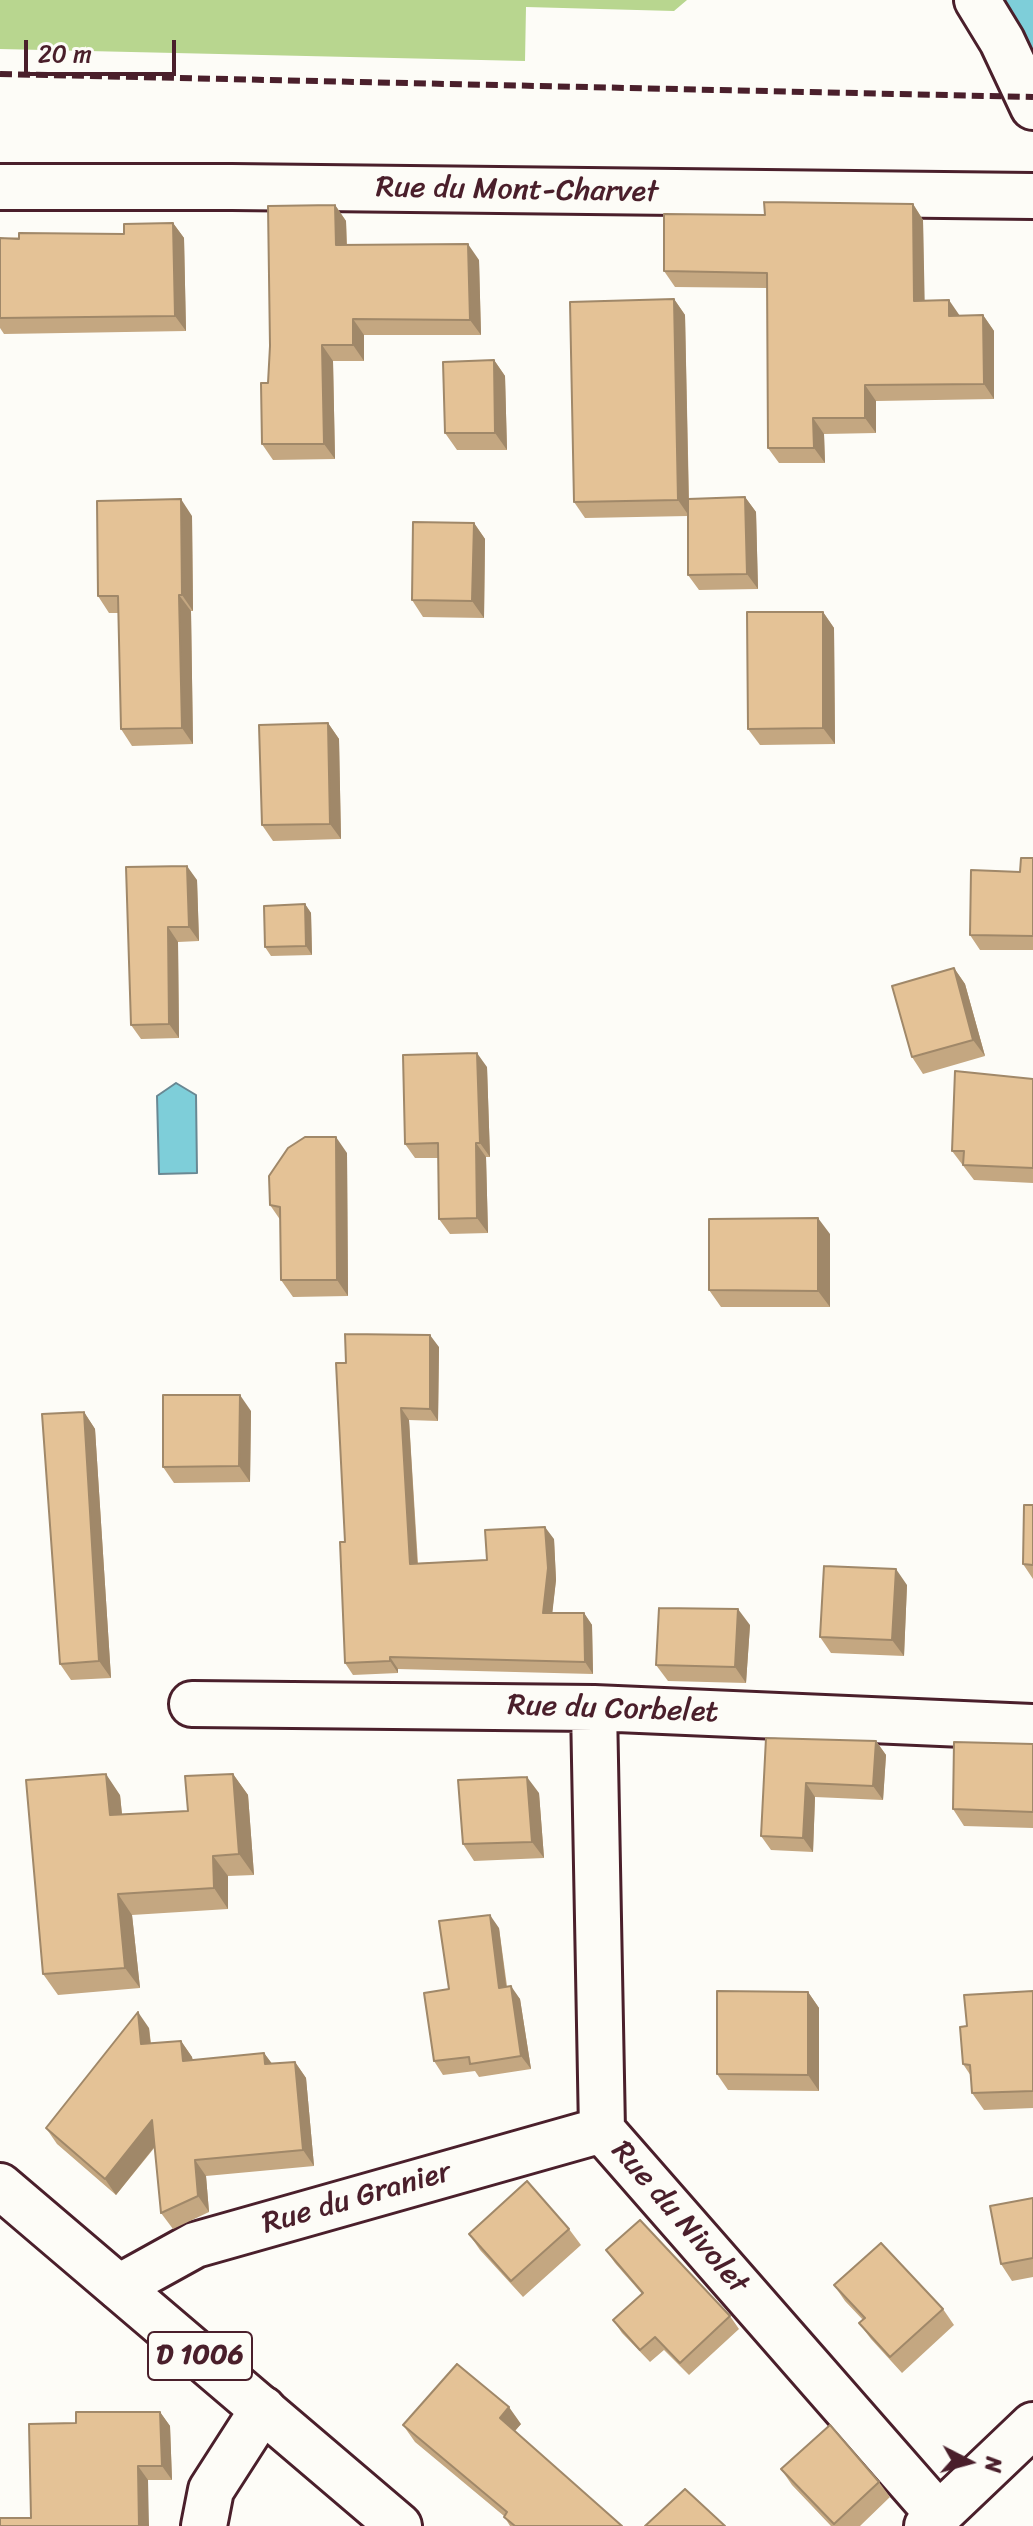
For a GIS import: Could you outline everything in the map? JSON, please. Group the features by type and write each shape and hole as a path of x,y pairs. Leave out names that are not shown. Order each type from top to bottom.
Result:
{"street":[{"path":"977,0 1002,41 1033,107"},
{"name":"Rue du Mont-Charvet","path":"0,187 1033,196"},
{"name":"Rue du Corbelet","path":"192,1704 594,1708 1033,1727"},
{"name":"Rue du Nivolet","path":"594,1708 602,2130 933,2520"},
{"name":"Rue du Granier","path":"119,2287 195,2245 602,2130"},
{"name":"D 1006","path":"0,2186 399,2526"},
{"path":"204,2526 211,2490 263,2409"},
{"path":"933,2520 1033,2425"}],"green space":[{"path":"0,0 687,0 674,11 526,7 525,61 0,49"}],"water":[{"path":"176,1083 196,1095 197,1173 159,1174 157,1096"}],"building":[{"path":"764,202 913,204 914,301 949,300 949,316 983,315 984,384 865,385 865,418 813,418 814,448 768,448 767,273 664,271 664,214 765,215"},
{"path":"335,205 336,245 468,244 470,320 353,319 353,345 322,345 324,444 262,444 261,383 268,383 270,346 268,206"},
{"path":"173,223 175,316 0,318 0,238 19,239 19,233 124,234 124,224"},
{"path":"674,299 678,500 574,502 570,302"},
{"path":"494,360 495,433 445,433 443,362"},
{"path":"745,497 747,574 688,575 688,499"},
{"path":"181,499 182,595 179,595 182,728 121,729 118,596 98,596 97,501"},
{"path":"413,522 474,523 472,601 412,600"},
{"path":"747,612 823,612 823,728 748,729"},
{"path":"328,723 330,824 262,825 259,725"},
{"path":"1021,858 1033,858 1033,936 970,935 971,870 1020,872"},
{"path":"187,866 189,927 168,927 169,1024 131,1025 126,867"},
{"path":"305,904 306,946 265,947 264,906"},
{"path":"954,968 973,1040 912,1057 892,986"},
{"path":"477,1053 480,1143 476,1143 477,1218 439,1219 438,1143 405,1144 403,1055"},
{"path":"955,1071 1033,1079 1033,1168 963,1165 964,1151 952,1151"},
{"path":"305,1137 336,1137 337,1280 281,1280 280,1207 270,1205 269,1176 288,1148"},
{"path":"818,1218 818,1291 709,1290 709,1219"},
{"path":"345,1334 430,1335 430,1409 401,1408 410,1564 487,1560 485,1530 545,1527 548,1568 543,1613 584,1613 585,1662 390,1657 390,1661 345,1663 340,1542 345,1542 336,1363 346,1363"},
{"path":"163,1395 240,1395 239,1466 163,1467"},
{"path":"84,1412 99,1661 60,1664 42,1414"},
{"path":"1024,1505 1033,1505 1033,1565 1023,1564"},
{"path":"824,1566 896,1569 892,1640 820,1637"},
{"path":"659,1608 738,1609 735,1667 656,1665"},
{"path":"766,1738 876,1741 873,1786 806,1783 803,1838 761,1836"},
{"path":"954,1742 1033,1744 1033,1812 953,1809"},
{"path":"106,1774 110,1815 188,1811 185,1776 233,1774 239,1854 213,1856 214,1888 118,1894 125,1968 43,1974 26,1780"},
{"path":"527,1777 532,1842 463,1844 458,1780"},
{"path":"490,1915 499,1988 511,1986 521,2056 470,2064 469,2057 434,2061 424,1993 449,1989 439,1921"},
{"path":"717,1991 808,1992 808,2075 717,2074"},
{"path":"1033,1991 1033,2091 972,2093 970,2065 963,2064 960,2027 967,2026 964,1995"},
{"path":"138,2012 141,2044 181,2041 183,2061 264,2053 265,2064 295,2062 303,2150 195,2160 198,2196 161,2213 152,2120 105,2179 46,2128"},
{"path":"527,2181 569,2229 511,2281 469,2234"},
{"path":"1033,2198 1033,2258 1001,2264 990,2206"},
{"path":"640,2220 730,2316 680,2363 655,2337 640,2350 613,2320 643,2293 606,2250"},
{"path":"881,2243 943,2309 890,2357 859,2323 865,2318 834,2285"},
{"path":"457,2364 509,2407 500,2418 622,2526 515,2526 504,2517 507,2512 403,2425"},
{"path":"76,2412 160,2412 162,2466 138,2466 139,2526 0,2526 0,2518 31,2518 29,2424 76,2423"},
{"path":"830,2425 879,2482 834,2524 781,2469"},
{"path":"685,2489 725,2526 645,2526"}],"waterway":[{"path":"1028,0 1033,9"}],"railway":[{"path":"0,74 1033,97"}]}
